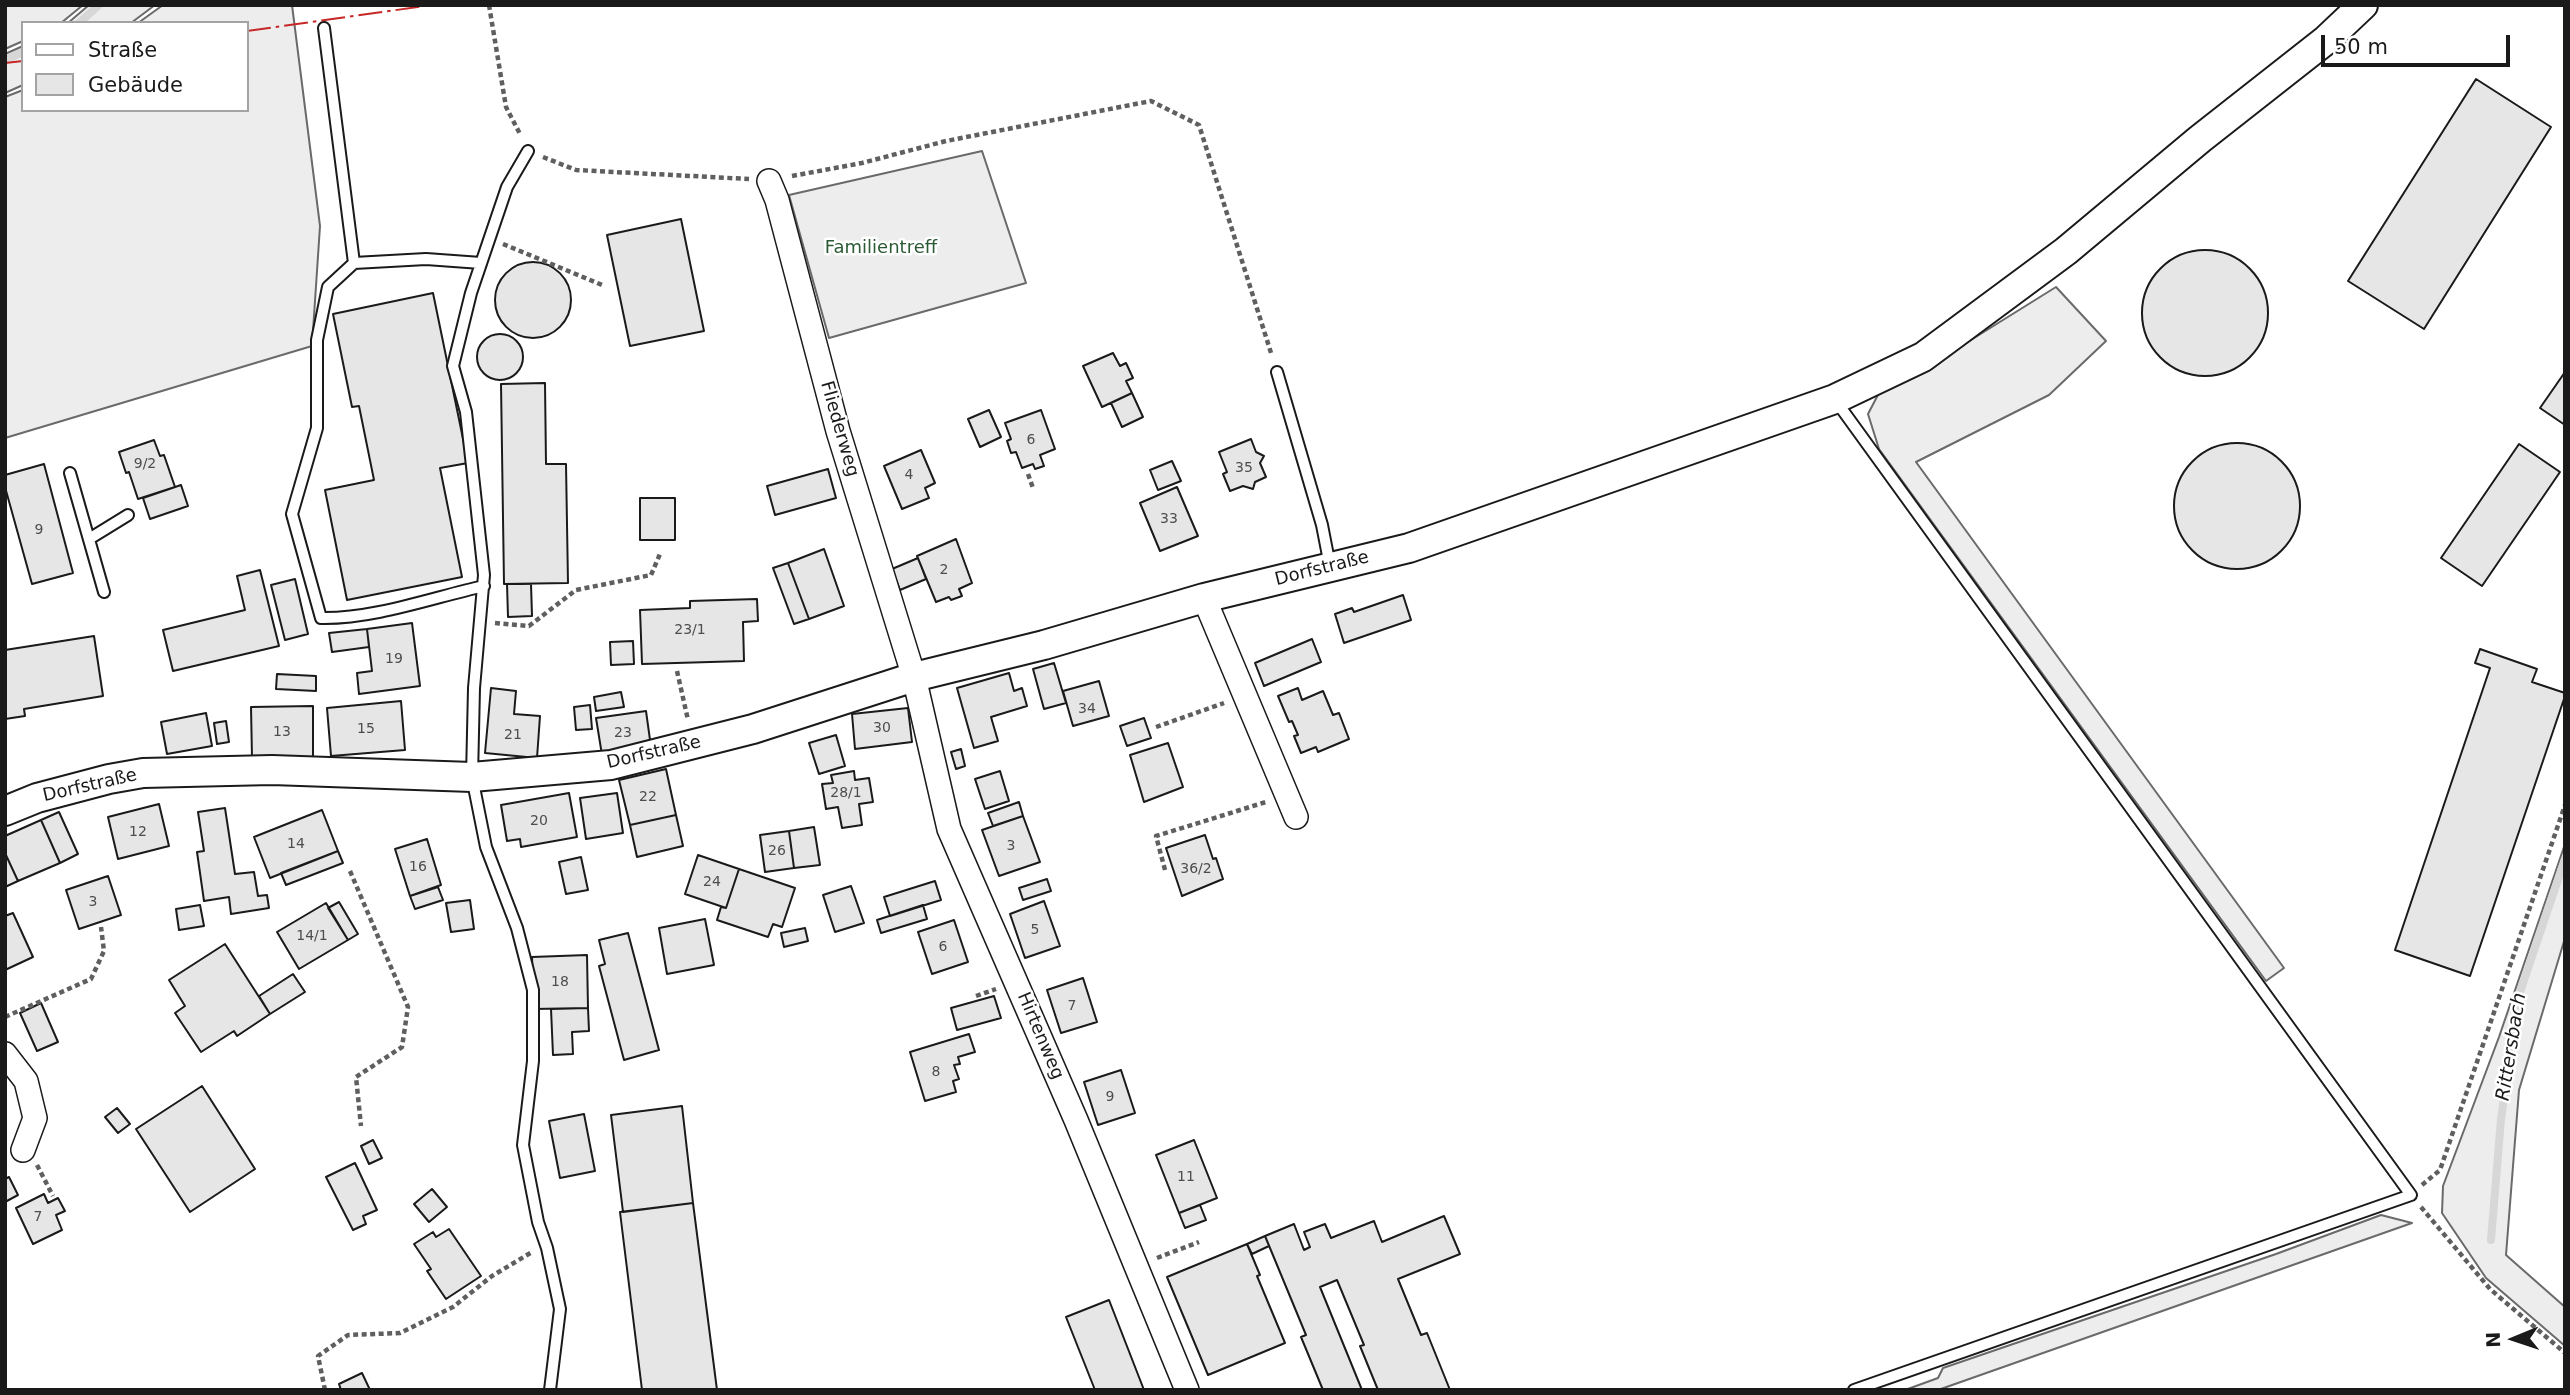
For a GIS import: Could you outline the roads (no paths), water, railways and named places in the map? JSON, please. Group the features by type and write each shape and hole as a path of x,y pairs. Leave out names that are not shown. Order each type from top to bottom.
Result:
{"street":[{"name":"Dorfstraße","path":"5,811 37,798 143,773 272,770 472,777 611,765 753,729 914,677 1044,645 1204,598 1409,548 1835,399 1923,358 2066,251 2200,139 2326,40 2363,5"},
{"name":"Fliederweg","path":"769,180 777,200 838,431 914,677"},
{"path":"1204,598 1296,817"},
{"name":"Hirtenweg","path":"914,677 949,829 1076,1120 1187,1390"},
{"path":"5,1054 26,1081 35,1118 23,1150"}],"lane":[{"path":"324,28 354,263"},
{"path":"528,151 507,187 481,263 453,366 466,412 476,486 484,586 474,688 472,777 486,848 517,928 533,990 533,1061 523,1145 538,1222 547,1248 560,1310 550,1390"},
{"path":"481,263 426,259 354,263 328,287 317,340 317,428 292,514 321,618 375,613 484,586"},
{"path":"1277,372 1322,525 1330,566"},
{"path":"1835,399 2411,1195 1854,1390"},
{"path":"70,473 104,592"},
{"path":"89,539 128,515"}],"waterway":[{"path":"81,21 99,5"},
{"path":"5,60 21,53"},
{"name":"Rittersbach","path":"2491,1240 2501,1119 2519,995 2565,859"}],"park label":[{"name":"Familientreff","path":"881,248"}]}
